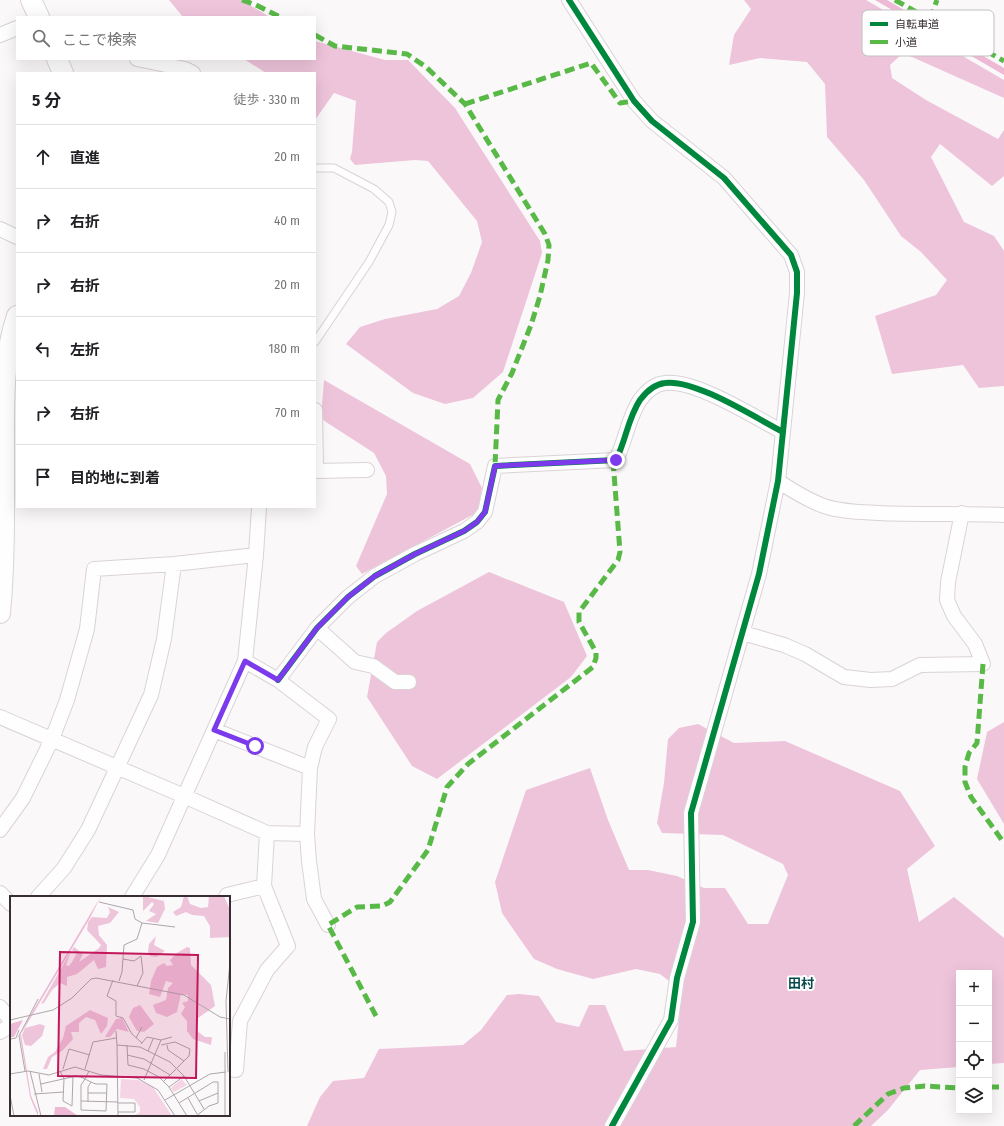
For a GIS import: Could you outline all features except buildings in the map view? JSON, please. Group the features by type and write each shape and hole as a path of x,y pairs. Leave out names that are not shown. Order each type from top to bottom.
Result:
{"street":[{"path":"32,0 39,16"},
{"path":"569,0 634,101 652,121 724,178 791,255 796,272 798,293 778,481 759,574 691,813 693,922 677,978 671,1020 612,1126"},
{"path":"0,35 16,28"},
{"path":"57,60 62,72"},
{"path":"142,60 185,69 191,72"},
{"path":"0,229 16,237"},
{"path":"0,613 7,490 4,391 8,350 16,320"},
{"path":"278,680 317,628 348,597 375,576 415,554 464,531 477,522 485,512 495,466 616,460 623,447 632,416 640,400 651,388 664,383 682,384 704,390 783,432"},
{"path":"316,471 367,470"},
{"path":"778,481 800,495 824,506 855,512 1004,515"},
{"path":"133,896 158,855 245,661 256,555 259,508"},
{"path":"743,633 784,645 805,654 844,677 871,680 892,679 920,665 983,664 975,644 954,616 947,600 948,582 962,513"},
{"path":"0,830 23,798 52,739 67,700 87,629 94,569 174,564 256,555"},
{"path":"39,896 64,868 88,830 151,695 164,639 174,564"},
{"path":"317,628 355,662 373,666 395,682 409,682"},
{"path":"245,661 278,680 329,719 315,747 310,768 308,834 309,860 314,899 328,924"},
{"path":"0,717 266,833 308,834"},
{"path":"214,730 310,768"},
{"path":"230,1069 236,1070 240,1021 266,970 288,946 264,886 266,833"},
{"path":"226,896 264,886"},
{"path":"0,893 10,903"},
{"path":"0,1007 10,1020"},
{"path":"0,1032 10,1025"}],"lane":[{"path":"316,168 334,168 374,189 389,202 392,212 389,225 369,262 316,341"}],"shaded area":[{"path":"169,0 241,0 268,16 182,16"},
{"path":"744,0 866,0 883,10 862,10 862,56 900,56 890,65 892,78 926,100 998,139 1004,130 1004,176 992,186 940,144 931,157 964,222 994,236 1004,251 1004,386 979,388 963,365 892,374 875,316 936,295 947,280 921,252 901,236 864,180 827,137 825,84 807,62 760,58 729,65 734,35 751,9"},
{"path":"875,0 887,0 904,10 892,10"},
{"path":"316,41 385,60 408,60 455,108 540,241 542,253 503,372 473,398 445,404 413,393 346,344 360,327 385,319 437,309 459,296 471,273 482,242 477,221 428,161 415,160 355,165 350,159 352,152 356,101 334,93 316,119 316,72 264,72 246,60 316,60"},
{"path":"910,56 963,56 1004,80 1004,98"},
{"path":"971,56 983,56 1004,68 1004,75"},
{"path":"324,380 470,464 482,488 478,512 362,574 356,566 387,494 386,476 374,453 321,418"},
{"path":"489,572 564,602 587,656 571,677 437,779 412,766 367,697 377,642 386,633 417,611"},
{"path":"1004,722 1004,824 977,779 987,732"},
{"path":"698,724 734,743 785,741 900,791 935,846 907,869 919,922 954,897 1004,938 1004,1063 992,1064 992,970 956,970 956,1067 920,1070 888,1110 871,1126 307,1126 320,1097 333,1081 364,1078 379,1049 463,1045 481,1030 507,995 519,994 539,996 556,1022 579,1027 589,1005 605,1005 624,1051 676,1047 682,991 660,974 636,969 593,979 557,969 534,959 502,913 495,882 526,790 590,768 608,820 629,870 648,870 677,876 704,888 725,888 748,924 768,924 788,875 783,864 723,835 662,833 657,823 664,783 668,739 679,728"}],"marked path":[{"path":"242,0 278,16"},
{"path":"895,0 913,10"},
{"path":"933,10 937,0"},
{"path":"316,36 335,46 407,54 426,67 465,104 545,234 549,245 548,260 540,296 531,325 512,373 498,400 495,466"},
{"path":"994,55 1004,61"},
{"path":"465,104 591,63 620,103 634,101"},
{"path":"376,1016 328,925 357,907 382,906 390,902 428,850 447,787 468,764 593,667 596,652 579,622 579,612 618,560 620,552 613,460"},
{"path":"983,664 977,743 969,753 965,767 965,782 971,797 1004,843"},
{"path":"854,1126 888,1094 904,1088 925,1086 956,1088"},
{"path":"992,1087 1004,1087"}],"cycle path":[{"path":"569,0 634,101 652,121 724,178 791,255 797,272 797,293 778,481 759,574 691,813 693,922 677,978 671,1020 612,1126"},
{"path":"278,680 317,628 348,597 375,576 415,554 464,531 477,522 485,512 495,466 616,460 636,407 645,394 657,385 677,383 692,387 724,400 783,432"}],"district":[{"name":"田村","path":"801,983"}],"route":[{"path":"255,746 214,730 245,661 278,680 317,628 348,597 375,576 415,554 464,531 477,522 485,512 495,466 616,460"}]}
